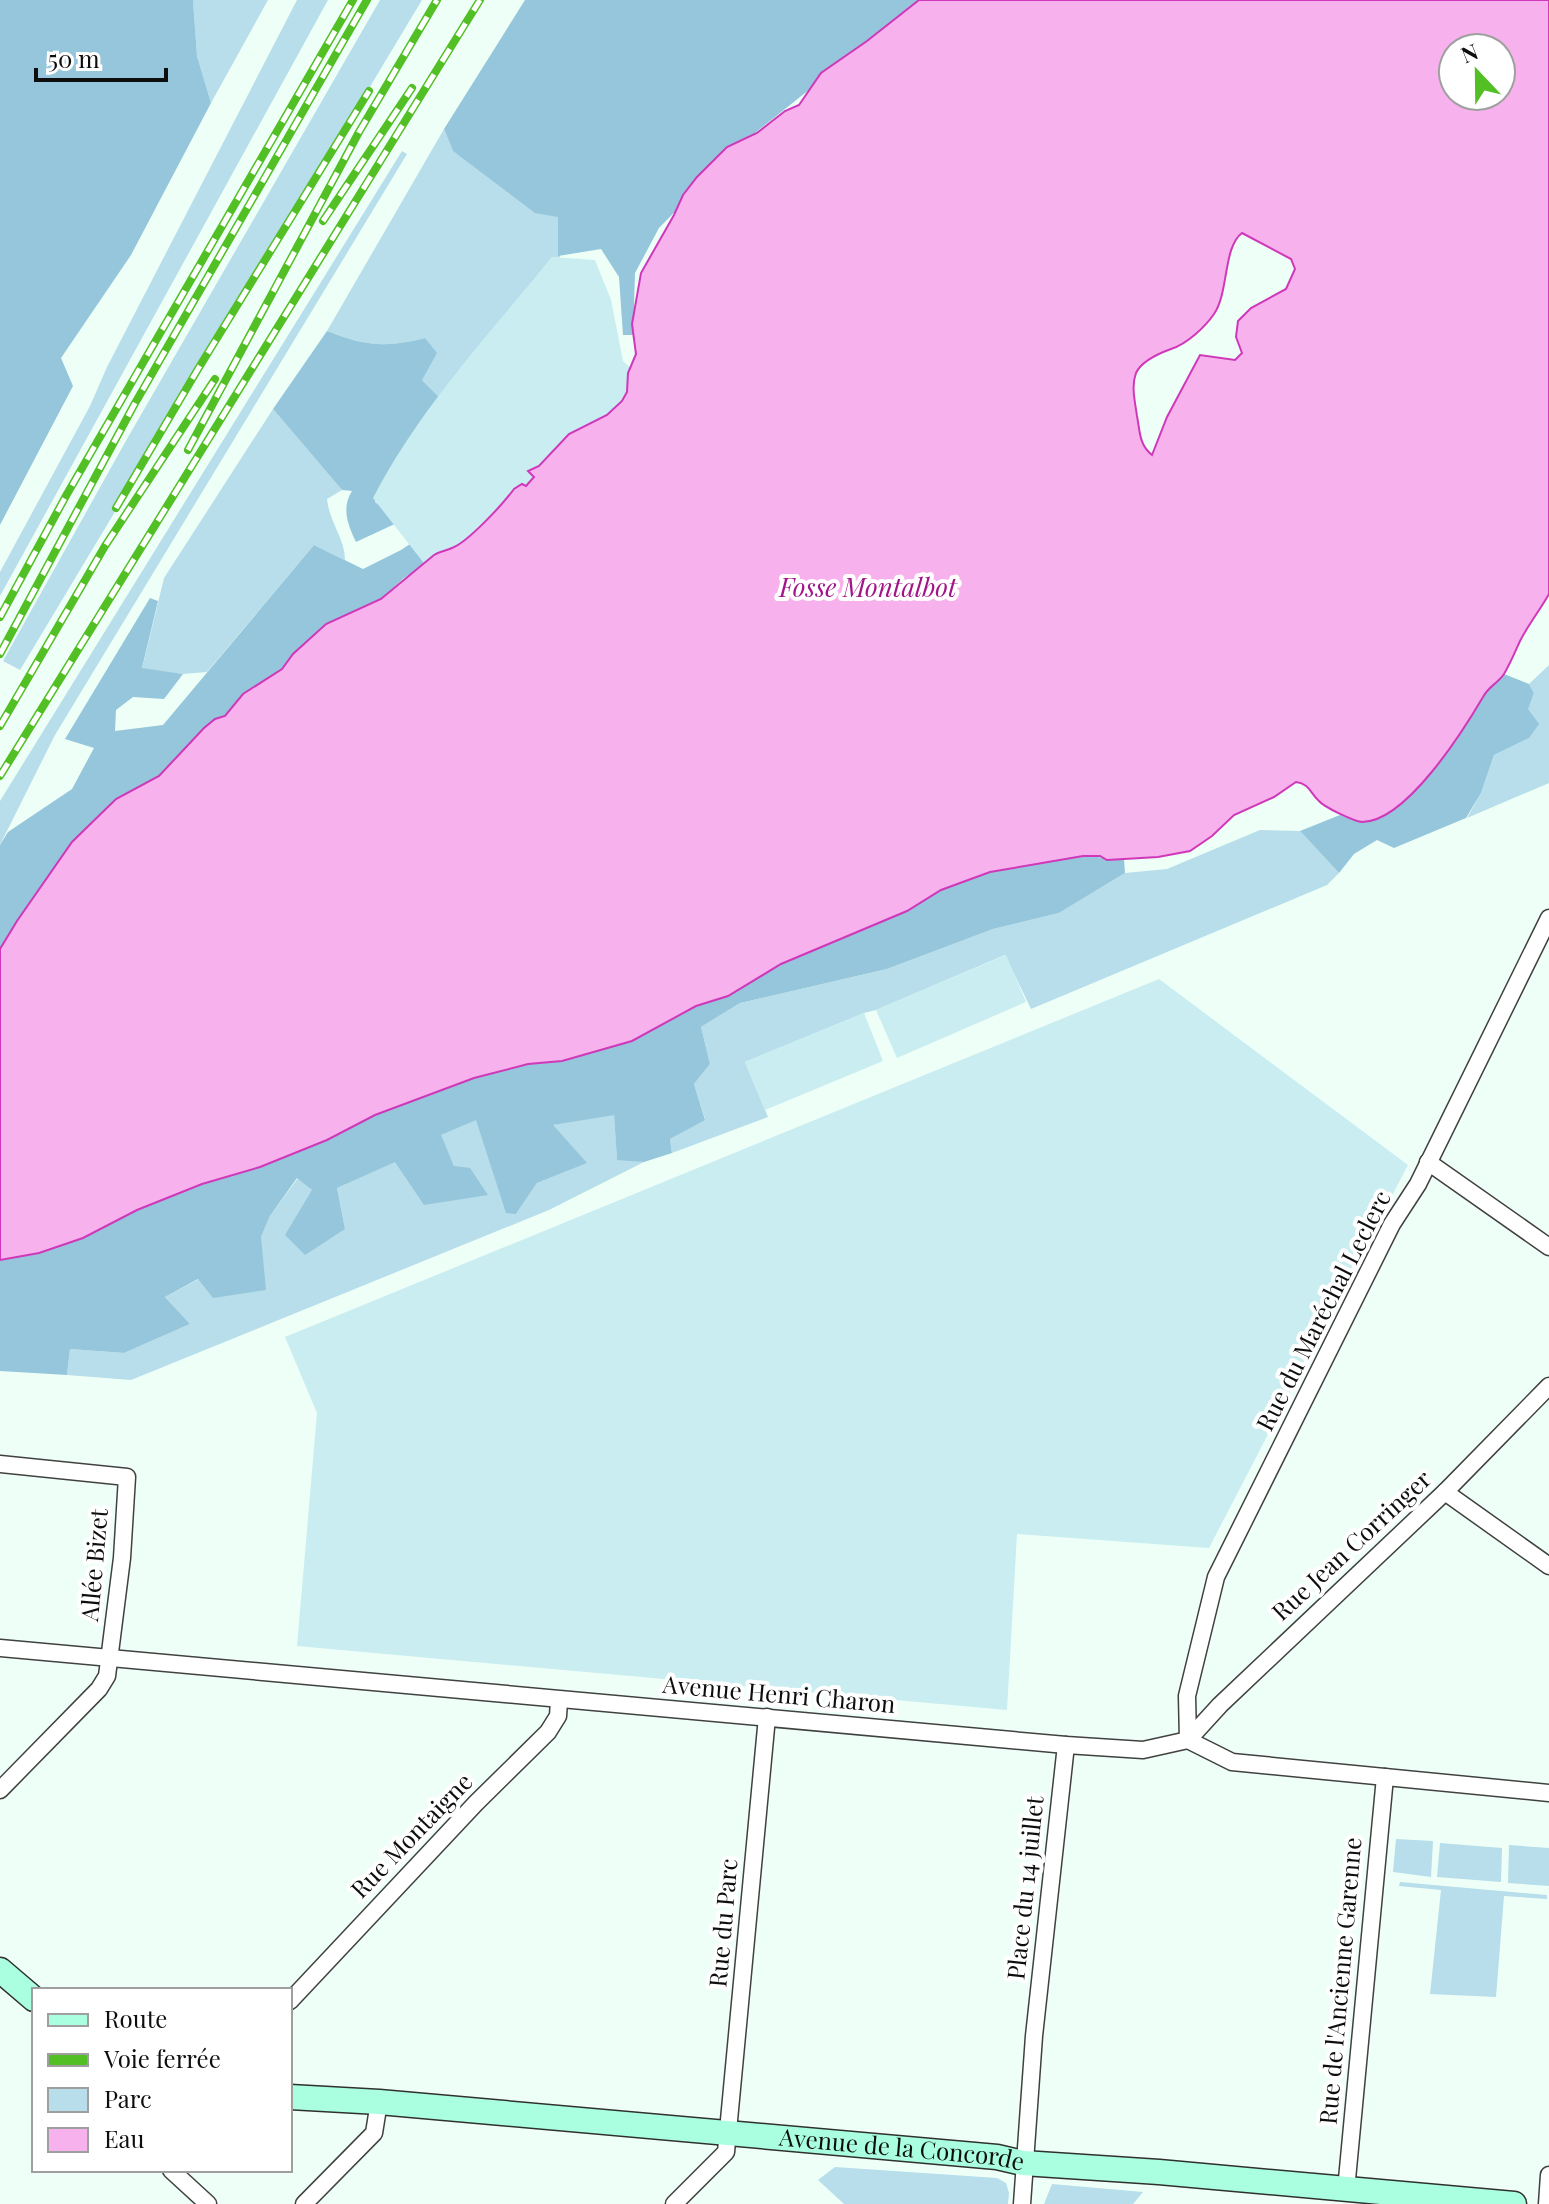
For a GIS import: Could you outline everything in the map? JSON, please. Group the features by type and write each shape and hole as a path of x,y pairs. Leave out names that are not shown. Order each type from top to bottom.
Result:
{"street":[{"name":"Rue du Maréchal Leclerc","path":"1188,1740 1187,1696 1216,1577 1392,1224 1418,1184 1548,923"},
{"path":"1428,1162 1549,1247"},
{"name":"Rue Jean Corringer","path":"1188,1740 1220,1705 1445,1492 1549,1386"},
{"name":"Allée Bizet","path":"0,1464 127,1477 122,1558 107,1676 99,1689 0,1790"},
{"path":"1445,1492 1549,1566"},
{"name":"Avenue Henri Charon","path":"0,1648 1066,1745 1143,1750 1188,1740"},
{"name":"Rue Montaigne","path":"292,1999 476,1803 548,1732 558,1716 559,1701"},
{"name":"Rue du Parc","path":"729,2134 767,1717"},
{"path":"1188,1740 1232,1762 1549,1793"},
{"name":"Place du 14 juillet","path":"1022,2204 1034,2036 1066,1745"},
{"name":"Rue de l'Ancienne Garenne","path":"1346,2190 1385,1777"},
{"path":"0,1970 32,1997"},
{"name":"Avenue de la Concorde","path":"292,2097 379,2102 997,2157 1023,2163 1514,2204"},
{"path":"304,2204 374,2133 379,2102"},
{"path":"674,2204 726,2152 729,2134"},
{"path":"173,2172 208,2204"},
{"path":"1547,2204 1549,2175"}],"green space":[{"path":"193,0 268,0 211,103 197,56"},
{"path":"297,0 328,0 0,596 0,572 90,406 107,367"},
{"path":"380,0 422,0 20,670 3,661 127,439"},
{"path":"444,129 453,151 558,217 560,258 552,257 440,398 422,380 425,338 375,344 327,331"},
{"path":"402,151 407,154 55,735 0,845 0,801"},
{"path":"273,409 342,490 327,499 345,560 314,545 207,672 183,674 142,669 164,578"},
{"path":"1549,665 1549,783 1467,818 1481,793 1494,755 1529,738 1527,709 1534,693 1529,684"},
{"path":"1260,830 1300,831 1339,873 1327,885 1031,1009 1005,955 745,1062 768,1117 672,1153 670,1139 705,1119 694,1084 710,1064 701,1027 740,1003 887,969 993,929 1059,913 1125,873 1167,869"},
{"path":"614,1114 617,1159 644,1162 549,1210 131,1380 67,1375 70,1349 124,1353 190,1324 165,1297 199,1279 261,1237 270,1216 298,1178 345,1229 337,1188 395,1161 454,1166 440,1135 476,1119 516,1214 537,1183 586,1163 552,1125"},
{"path":"1396,1839 1433,1841 1431,1877 1393,1872"},
{"path":"1440,1843 1502,1848 1501,1882 1437,1877"},
{"path":"1509,1845 1549,1848 1549,1886 1508,1883"},
{"path":"1400,1882 1547,1895 1547,1899 1504,1896 1496,1997 1430,1994 1441,1890 1399,1886"},
{"path":"835,2167 997,2178 1006,2183 1008,2204 844,2204 818,2180"},
{"path":"1052,2184 1143,2192 1133,2204 1044,2204"}],"shaded area":[{"path":"0,0 193,0 197,56 211,103 131,255 61,358 73,386 0,525"},
{"path":"525,0 922,0 741,144 659,228 635,273 633,335 623,335 619,277 601,249 558,256 558,217 535,213 453,151 444,129"},
{"path":"552,257 595,260 611,300 623,361 664,399 430,571 373,498 391,465 433,403"},
{"path":"327,331 375,344 425,338 437,353 422,380 440,398 375,502 384,509 414,515 356,542 346,510 352,491 342,490 273,409"},
{"path":"435,527 450,549 404,578 381,599 326,624 293,654 283,669 243,694 225,716 215,719 159,776 116,799 72,842 0,949 0,845 8,832 72,789 94,748 65,739 150,598 158,601 142,668 183,674 164,699 133,697 116,710 115,731 163,725 314,545 363,569 401,550"},
{"path":"1504,674 1529,684 1534,693 1528,709 1539,724 1529,738 1494,755 1481,793 1466,818 1394,848 1377,840 1354,854 1339,873 1300,831 1340,815 1371,821 1402,804 1434,769 1485,693"},
{"path":"1083,856 1124,859 1125,873 1059,913 993,929 887,969 740,1003 701,1027 710,1064 694,1084 705,1120 670,1139 672,1153 644,1162 617,1160 614,1115 553,1125 587,1163 537,1183 516,1214 506,1213 476,1120 441,1135 454,1166 470,1168 488,1195 424,1205 395,1162 337,1188 345,1229 305,1255 285,1235 312,1190 297,1178 270,1216 261,1237 266,1290 213,1298 198,1279 165,1297 190,1324 124,1353 70,1349 67,1375 0,1371 0,1260 39,1253 83,1238 137,1210 202,1184 260,1167 327,1140 375,1115 474,1078 528,1064 562,1061 632,1041 696,1006 728,996 781,964 907,911 941,890 990,872"},
{"path":"1006,955 1026,1002 897,1058 876,1010"},
{"path":"1159,979 1408,1165 1209,1548 1017,1534 1007,1710 297,1646 317,1413 285,1337"},
{"path":"864,1013 883,1061 765,1110 745,1062"}],"water":[{"name":"Fosse Montalbot","path":"919,0 1549,0 1549,594 1523,635 1504,674 1485,694 1432,772 1397,807 1379,818 1362,822 1332,810 1307,787 1296,782 1274,797 1234,815 1190,851 1158,857 1107,860 1100,856 1083,856 990,872 941,890 907,911 781,964 728,996 696,1006 632,1041 562,1061 528,1064 474,1078 375,1115 327,1140 260,1167 202,1184 137,1210 83,1238 39,1253 0,1260 0,949 17,921 72,842 116,799 159,776 204,728 225,716 243,694 282,669 293,654 326,624 381,599 434,555 467,538 514,489 522,484 526,486 534,477 528,471 539,466 569,434 607,415 622,401 636,354 632,324 641,273 683,195 727,147 757,133 785,111 799,105 821,73","holes":["1242,233 1291,259 1295,269 1286,289 1251,308 1238,321 1236,337 1242,353 1235,360 1200,355 1167,417 1152,455 1142,442 1134,394 1136,373 1142,364 1189,339 1214,314 1219,305 1232,248"]}],"railway":[{"path":"0,617 67,494 353,0"},
{"path":"0,654 134,405 367,0"},
{"path":"188,450 359,132 437,0"},
{"path":"0,776 480,0"},
{"path":"323,221 412,88"},
{"path":"116,508 369,91"},
{"path":"0,726 105,546 215,379"}]}
